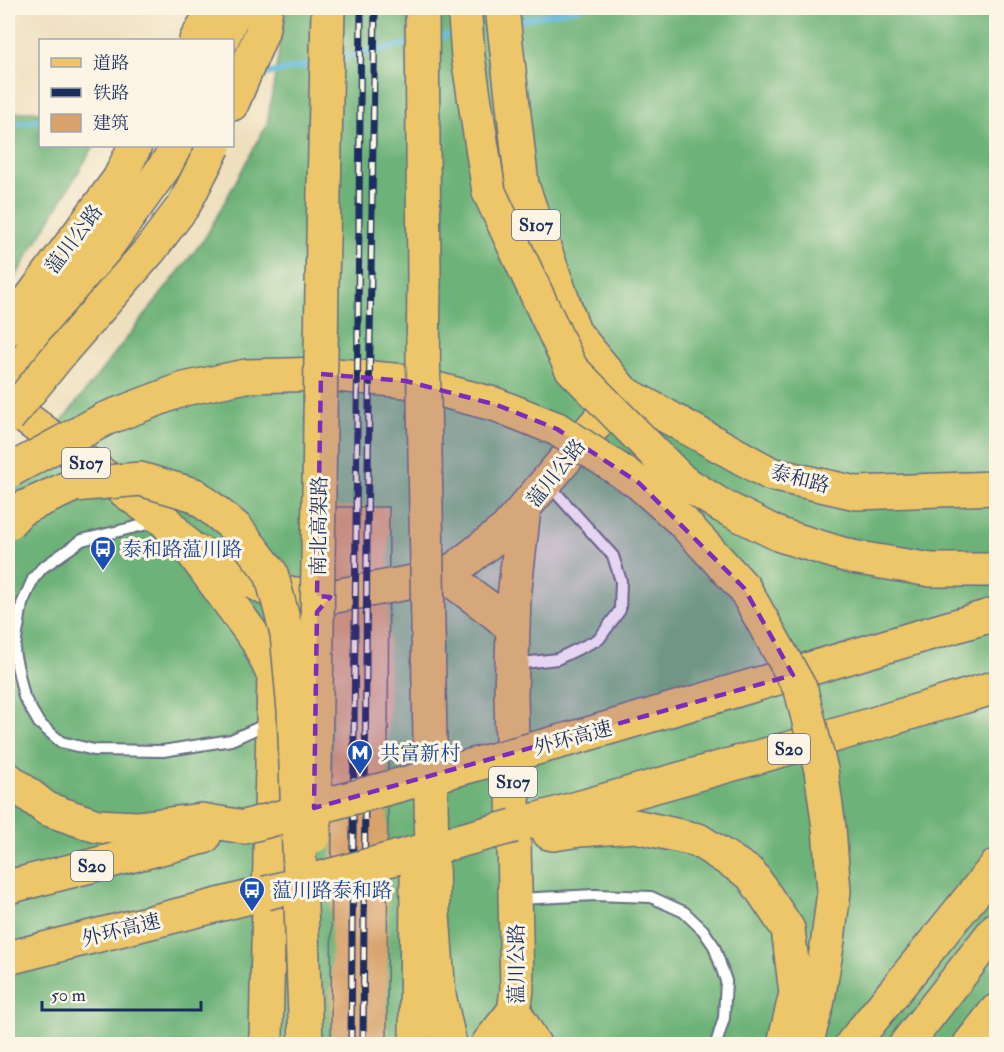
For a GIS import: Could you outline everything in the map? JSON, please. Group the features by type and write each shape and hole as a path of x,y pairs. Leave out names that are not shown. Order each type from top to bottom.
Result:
{"main road":[{"path":"197,39 213,8"},
{"path":"222,39 236,8"},
{"name":"南北高架路","path":"313,1044 312,920 328,8"},
{"path":"416,1044 423,338 422,8"},
{"path":"465,12 468,57 489,192 571,368 682,481 722,506 780,535 852,557 931,570 996,570"},
{"name":"S107","path":"503,18 522,185 574,332 623,392"},
{"path":"234,99 264,20"},
{"name":"蕰川公路","path":"8,329 118,179 134,147"},
{"path":"8,418 164,232 184,205 213,147"},
{"path":"8,384 175,150"},
{"path":"423,338 433,915 439,994 450,1044"},
{"path":"9,472 105,419 184,389 246,376 324,374 406,381 497,405 557,429 639,483 682,521 744,588 801,690 821,770 834,891 817,1005 806,1044"},
{"name":"蕰川公路","path":"534,1044 514,1011 518,990 511,705 514,597 524,509 623,392"},
{"name":"泰和路","path":"623,392 771,474 856,493 996,488"},
{"name":"S107","path":"8,405 164,520 188,546 258,642 274,676 266,1042"},
{"path":"8,523 21,509 74,485 140,479 195,495 236,528 271,573 287,634 294,710 306,1044"},
{"path":"188,546 272,592 330,597 446,576 506,529 524,509"},
{"path":"446,576 513,629"},
{"path":"274,676 301,631 330,597"},
{"name":"外环高速","path":"176,834 201,820 244,827 581,736 996,614"},
{"name":"S20","path":"580,819 996,687"},
{"path":"8,779 47,809 97,826 137,828 176,834"},
{"path":"580,819 635,826 698,840 751,874 788,928 796,993 784,1044"},
{"name":"外环高速","path":"8,958 174,917 514,826 554,834 580,819"},
{"name":"S20","path":"8,887 176,834"},
{"path":"852,1044 996,866"},
{"path":"906,1044 996,929"},
{"path":"488,1044 514,1011"},
{"path":"970,1044 996,1011"}],"lane":[{"path":"512,664 557,659 599,639 620,610 621,581 612,556 547,482"},
{"path":"164,520 82,540 42,568 33,579 22,604 14,652 24,697 39,723 61,742 94,750 164,752 231,740 274,720"},
{"path":"515,899 595,895 651,897 684,912 703,930 714,946 726,981 724,1018 716,1044"}],"highlighted area":[{"path":"321,374 406,381 497,405 557,429 639,483 744,588 793,675 314,808 317,612 330,597 317,596"}],"green space":[{"path":"286,8 996,8 996,1044 8,1044 8,490 205,238 267,124"},
{"path":"39,112 39,147 93,147 8,289 8,114"}],"building":[{"name":"共富新村","path":"333,507 389,507 387,1044 331,1044"}],"waterway":[{"path":"512,22 580,8"},
{"path":"433,39 458,33"},
{"path":"336,59 414,43"},
{"path":"257,76 317,63"},
{"path":"8,126 39,120"}],"railway":[{"path":"351,1044 361,8"},
{"path":"363,1044 367,537 375,8"}],"place":[{"name":"泰和路蕰川路","path":"103,572"},
{"name":"共富新村","path":"360,776"},
{"name":"蕰川路泰和路","path":"252,913"}]}
